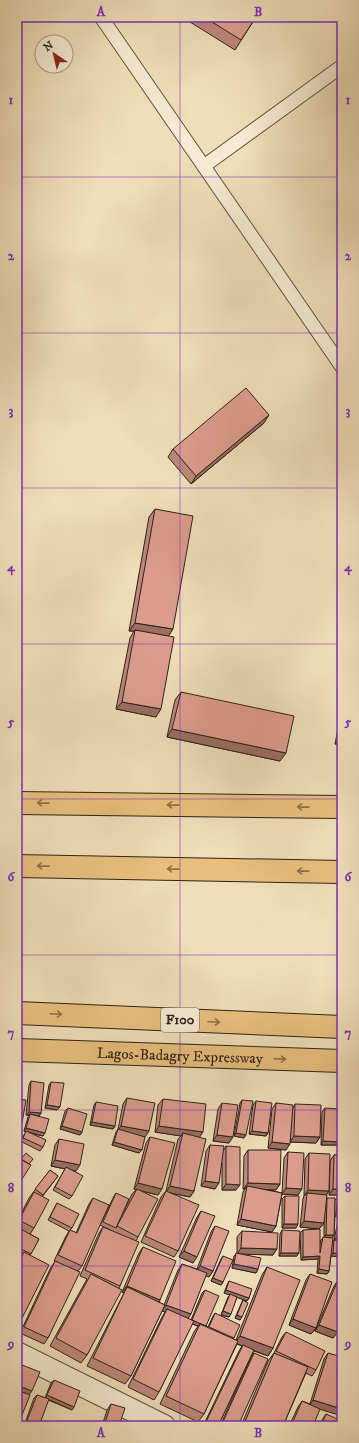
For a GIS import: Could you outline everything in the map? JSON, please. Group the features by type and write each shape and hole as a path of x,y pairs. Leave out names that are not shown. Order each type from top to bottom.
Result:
{"main road":[{"path":"17,803 342,808"},
{"path":"17,866 342,872"},
{"name":"F100","path":"17,1013 342,1027"},
{"name":"Lagos-Badagry Expressway","path":"17,1050 342,1061"}],"street":[{"path":"17,1353 164,1426"}],"lane":[{"path":"101,17 342,367"},
{"path":"204,166 342,66"}],"building":[{"path":"204,17 256,17 241,40"},
{"path":"246,388 269,415 196,476 173,449"},
{"path":"155,509 193,516 173,629 135,623"},
{"path":"135,630 174,637 161,709 122,702"},
{"path":"181,692 294,716 286,753 172,729"},
{"path":"31,1081 44,1083 41,1113 29,1112"},
{"path":"51,1082 64,1083 60,1107 47,1105"},
{"path":"127,1098 155,1103 149,1131 121,1126"},
{"path":"17,1099 26,1100 22,1123 17,1122"},
{"path":"163,1099 206,1104 203,1132 159,1126"},
{"path":"242,1100 253,1101 246,1135 236,1133"},
{"path":"256,1101 272,1103 268,1133 252,1131"},
{"path":"96,1102 118,1106 115,1126 92,1122"},
{"path":"222,1103 238,1105 233,1137 217,1135"},
{"path":"276,1103 293,1105 290,1144 272,1142"},
{"path":"295,1104 321,1105 320,1137 294,1136"},
{"path":"68,1108 87,1114 82,1132 62,1126"},
{"path":"325,1108 340,1109 339,1142 323,1141"},
{"path":"30,1114 49,1119 45,1133 26,1128"},
{"path":"118,1129 145,1137 142,1150 114,1142"},
{"path":"26,1131 46,1140 43,1147 23,1138"},
{"path":"183,1133 206,1139 194,1191 170,1186"},
{"path":"150,1137 175,1143 162,1189 138,1183"},
{"path":"59,1139 84,1144 80,1165 55,1160"},
{"path":"210,1145 224,1146 219,1183 205,1181"},
{"path":"226,1146 240,1147 240,1185 226,1184"},
{"path":"248,1150 281,1150 280,1184 248,1183"},
{"path":"288,1152 304,1153 302,1189 286,1188"},
{"path":"26,1153 33,1159 29,1164 21,1159"},
{"path":"309,1153 330,1154 329,1191 308,1190"},
{"path":"334,1155 342,1155 342,1189 333,1189"},
{"path":"17,1157 31,1165 17,1187"},
{"path":"66,1167 83,1176 72,1196 55,1187"},
{"path":"50,1170 58,1176 43,1195 35,1189"},
{"path":"247,1186 282,1193 276,1226 241,1219"},
{"path":"137,1189 158,1199 138,1237 117,1226"},
{"path":"166,1191 199,1205 178,1251 145,1236"},
{"path":"34,1192 49,1200 34,1228 19,1220"},
{"path":"116,1193 129,1199 116,1228 103,1222"},
{"path":"307,1193 327,1195 324,1223 304,1221"},
{"path":"285,1196 299,1196 298,1224 284,1224"},
{"path":"338,1197 342,1197 342,1238 337,1237 341,1213 336,1213"},
{"path":"93,1198 109,1205 82,1266 58,1255 70,1230 77,1233"},
{"path":"327,1198 335,1198 334,1235 326,1235"},
{"path":"57,1203 79,1214 72,1228 50,1217"},
{"path":"201,1211 215,1216 197,1257 184,1251"},
{"path":"215,1226 229,1231 213,1271 200,1266"},
{"path":"17,1227 39,1239 31,1254 17,1247"},
{"path":"103,1227 139,1242 120,1286 85,1270"},
{"path":"320,1229 320,1253 323,1237 333,1238 329,1271 319,1269 320,1256 303,1257 303,1230"},
{"path":"282,1230 300,1231 299,1253 281,1253"},
{"path":"242,1231 278,1233 277,1249 241,1248"},
{"path":"334,1240 342,1241 342,1254 333,1253"},
{"path":"143,1247 176,1261 160,1300 127,1286"},
{"path":"17,1251 22,1254 17,1261"},
{"path":"24,1252 49,1265 19,1324 17,1323 17,1266"},
{"path":"236,1253 261,1258 258,1269 234,1264"},
{"path":"223,1256 233,1260 223,1282 213,1278"},
{"path":"55,1261 80,1272 48,1338 24,1327"},
{"path":"182,1264 207,1273 191,1314 166,1305"},
{"path":"267,1267 300,1280 273,1348 240,1336"},
{"path":"91,1274 122,1290 87,1355 56,1338"},
{"path":"310,1274 332,1282 316,1328 293,1319"},
{"path":"338,1280 342,1282 342,1322 338,1332 319,1325"},
{"path":"229,1281 252,1289 249,1298 226,1290"},
{"path":"127,1287 165,1305 131,1376 93,1358"},
{"path":"205,1290 219,1296 206,1326 192,1320"},
{"path":"230,1294 237,1297 231,1314 223,1311"},
{"path":"243,1300 248,1303 242,1317 237,1315"},
{"path":"167,1309 194,1321 159,1392 133,1379"},
{"path":"215,1313 240,1325 234,1338 209,1327"},
{"path":"200,1324 238,1341 204,1414 166,1396"},
{"path":"286,1332 325,1351 316,1370 276,1351"},
{"path":"243,1345 254,1350 218,1426 209,1426 205,1424"},
{"path":"254,1353 268,1359 238,1426 226,1426 222,1424"},
{"path":"274,1353 308,1367 283,1426 248,1426 244,1424"},
{"path":"328,1353 342,1357 342,1409 313,1400"},
{"path":"17,1363 40,1372 32,1391 17,1385"},
{"path":"54,1380 80,1391 74,1407 47,1395"},
{"path":"17,1390 30,1395 20,1420 17,1419"},
{"path":"37,1395 49,1399 39,1426 25,1426"},
{"path":"302,1401 320,1409 313,1426 291,1426"},
{"path":"111,1404 125,1408 119,1426 104,1426"},
{"path":"326,1414 342,1421 342,1426 321,1426"}]}
